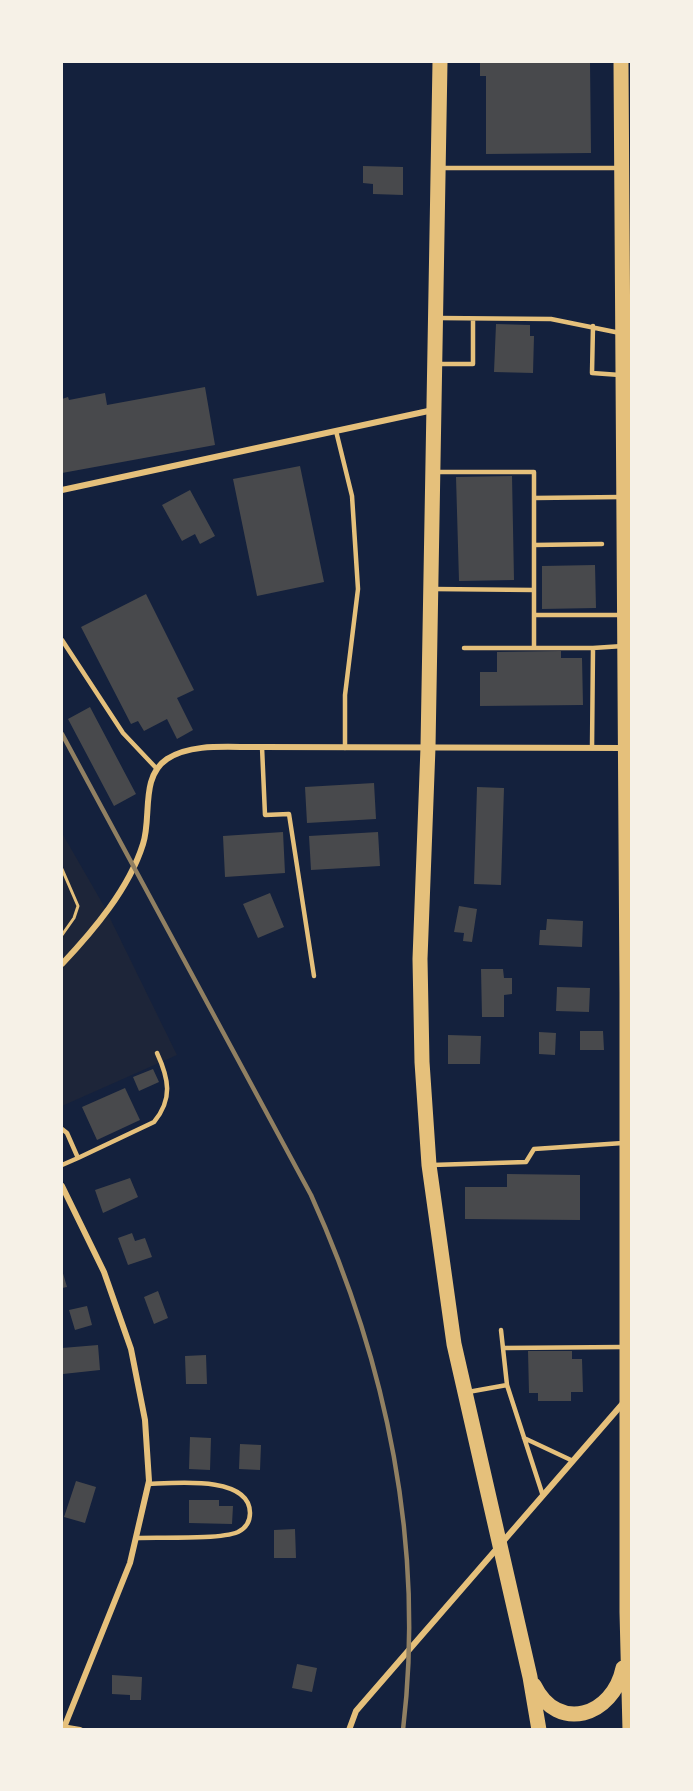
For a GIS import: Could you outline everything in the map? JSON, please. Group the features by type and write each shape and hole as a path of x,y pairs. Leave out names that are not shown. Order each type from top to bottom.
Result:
{"main road":[{"path":"440,62 428,747 420,959 422,1062 429,1165 454,1344 530,1677 539,1730"},
{"path":"621,62 622,333 623,375 627,393 628,464 624,497 625,645 628,701 627,1143 630,1185 627,1399 630,1730"},
{"path":"530,1677 543,1701 552,1708 574,1714 588,1712 608,1701 615,1692 621,1681 628,1648"}],"street":[{"path":"62,490 434,410"},
{"path":"62,964 110,906 134,866 144,843 150,790 157,769 166,759 186,751 262,747 628,748"},
{"path":"62,1186 104,1272 131,1349 145,1420 149,1484 130,1563 63,1728 80,1730"},
{"path":"349,1730 356,1711 627,1399"}],"lane":[{"path":"438,168 621,168"},
{"path":"435,318 550,319 622,333"},
{"path":"435,364 473,364 473,319"},
{"path":"593,326 592,373 623,375"},
{"path":"336,431 352,496 358,589 345,695 345,748"},
{"path":"433,472 534,472 534,647"},
{"path":"534,498 624,497"},
{"path":"534,545 602,544"},
{"path":"431,588 534,590"},
{"path":"535,615 625,615"},
{"path":"62,640 123,733 157,769"},
{"path":"464,648 593,648 625,645"},
{"path":"592,748 593,648"},
{"path":"262,747 265,816 289,814 314,975"},
{"path":"62,1165 154,1122 161,1113 169,1090 157,1053"},
{"path":"62,1129 68,1133 78,1158"},
{"path":"429,1165 526,1162 534,1149 627,1143"},
{"path":"501,1330 507,1385 543,1497"},
{"path":"503,1348 627,1347"},
{"path":"465,1392 507,1385"},
{"path":"524,1438 574,1461"},
{"path":"136,1538 229,1535 245,1527 249,1522 250,1512 246,1498 234,1490 205,1483 149,1484"}],"path":[{"path":"62,869 78,906 74,918 62,935"}],"shaded area":[{"path":"62,833 104,906 177,1055 62,1106"}],"building":[{"path":"590,62 591,153 486,154 486,76 480,76 480,63"},
{"path":"363,166 403,167 403,195 373,194 373,184 363,183"},
{"path":"496,324 530,325 530,336 534,336 533,373 494,372"},
{"path":"205,387 215,445 62,473 62,399 68,397 69,400 105,393 107,405"},
{"path":"300,466 324,582 257,596 233,479"},
{"path":"512,476 514,580 459,581 456,477"},
{"path":"190,490 215,536 200,544 195,534 182,541 162,505"},
{"path":"595,565 596,608 542,609 542,566"},
{"path":"146,594 194,690 177,698 193,730 177,739 167,719 144,731 138,721 131,724 81,627"},
{"path":"561,651 561,658 582,658 583,705 480,706 480,672 497,672 497,652"},
{"path":"90,707 136,794 114,806 68,719"},
{"path":"374,783 376,819 307,823 305,787"},
{"path":"477,787 504,788 501,885 474,884"},
{"path":"283,832 285,873 225,877 223,836"},
{"path":"378,832 380,866 311,870 309,836"},
{"path":"270,893 284,927 258,938 243,904"},
{"path":"459,906 477,909 472,942 463,941 464,933 454,932"},
{"path":"547,919 583,921 582,947 539,945 540,930 546,930"},
{"path":"481,969 503,969 504,978 512,978 512,994 504,995 504,1017 482,1017"},
{"path":"557,987 590,988 589,1012 556,1011"},
{"path":"580,1031 603,1031 604,1050 580,1050"},
{"path":"539,1032 556,1033 555,1055 539,1054"},
{"path":"448,1035 481,1036 480,1064 448,1064"},
{"path":"153,1069 159,1082 139,1091 133,1077"},
{"path":"125,1088 140,1120 97,1140 82,1107"},
{"path":"507,1174 580,1175 580,1220 465,1219 465,1187 507,1187"},
{"path":"130,1178 138,1197 103,1213 95,1190"},
{"path":"132,1233 135,1241 145,1238 152,1257 128,1265 118,1238"},
{"path":"62,1270 67,1287 62,1288"},
{"path":"158,1291 168,1318 154,1324 144,1297"},
{"path":"87,1306 92,1325 75,1330 69,1310"},
{"path":"98,1345 100,1370 63,1374 62,1348"},
{"path":"528,1351 572,1351 572,1359 582,1359 583,1392 571,1392 571,1401 538,1401 538,1393 529,1393"},
{"path":"206,1355 207,1384 186,1384 185,1356"},
{"path":"190,1437 211,1438 210,1470 189,1469"},
{"path":"240,1444 261,1445 260,1470 239,1469"},
{"path":"76,1481 96,1487 85,1523 64,1517"},
{"path":"189,1500 219,1500 219,1506 233,1506 232,1524 189,1523"},
{"path":"295,1529 296,1558 274,1558 274,1530"},
{"path":"297,1664 317,1668 312,1692 292,1688"},
{"path":"112,1675 142,1677 141,1700 130,1700 130,1695 112,1694"}],"railway":[{"path":"62,734 311,1195 338,1259 361,1323 394,1456 404,1524 409,1592 408,1661 403,1730"}]}
